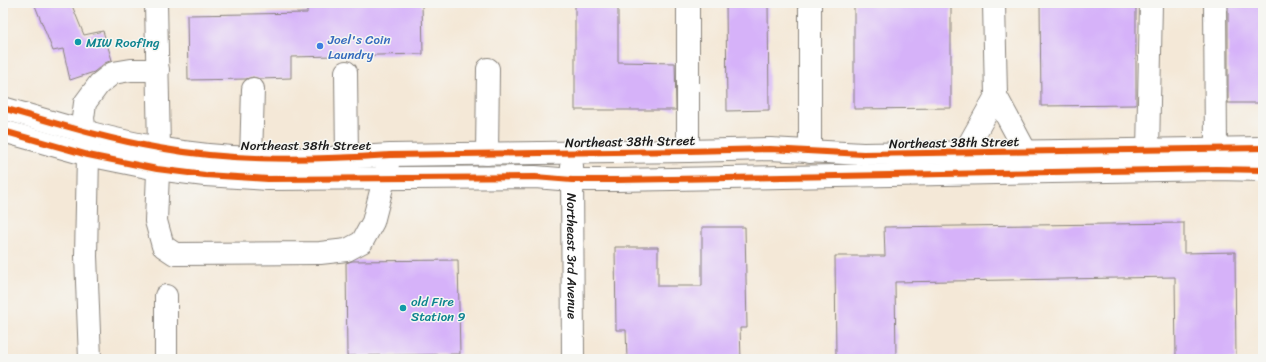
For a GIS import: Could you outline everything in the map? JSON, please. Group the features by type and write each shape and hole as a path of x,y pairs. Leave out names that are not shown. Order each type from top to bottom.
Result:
{"street":[{"path":"156,3 158,70 156,222 163,246 175,254 320,253 347,250 362,242 373,222 390,155"},
{"path":"688,3 688,151"},
{"path":"810,3 810,152"},
{"path":"994,3 996,96 1026,152"},
{"path":"1148,151 1151,3"},
{"path":"1215,3 1216,149"},
{"path":"487,154 488,69"},
{"path":"90,359 86,256 88,155 83,118 85,103 99,84 113,73 131,70 158,70"},
{"path":"346,72 347,158"},
{"path":"251,158 253,89"},
{"path":"964,153 996,96"},
{"name":"Northeast 38th Street","path":"3,108 85,132 205,175 268,179 535,177 572,180 616,180 1263,170"},
{"name":"Northeast 38th Street","path":"3,131 88,155 158,158 205,154 251,158 347,158 390,155 770,149 863,154 1148,151 1263,148"},
{"name":"Northeast 3rd Avenue","path":"573,152 573,359"},
{"path":"166,296 166,359"}],"building":[{"name":"MIW Roofing","path":"34,3 71,3 84,35 103,31 112,60 105,63 94,72 70,80 63,49 53,51"},
{"path":"307,3 422,3 423,54 291,57 291,78 260,79 253,77 246,79 188,80 187,15 307,13"},
{"path":"575,3 618,3 618,62 675,63 676,110 575,110"},
{"path":"726,3 768,3 769,110 727,111"},
{"path":"854,3 951,3 951,108 854,109"},
{"path":"1040,3 1136,3 1136,105 1041,106"},
{"path":"1228,3 1263,3 1263,103 1228,103"},
{"path":"1184,223 1184,253 1235,252 1236,359 1176,359 1175,277 895,282 896,359 836,359 835,256 885,256 884,227"},
{"path":"702,227 745,227 747,328 740,328 741,359 627,359 626,330 616,330 615,247 658,247 658,286 702,286"},
{"name":"old Fire Station 9","path":"458,260 460,354 347,356 346,263 352,261"}],"cycle path":[{"path":"3,108 81,130 159,148 216,156 274,159 390,155 770,149 863,154 1263,148"},
{"path":"3,131 88,155 157,169 205,175 268,179 535,177 572,180 616,180 1216,169 1263,170"}],"place":[{"name":"MIW Roofing","path":"78,42"},
{"name":"Joel's Coin Laundry","path":"320,46"},
{"name":"old Fire Station 9","path":"403,308"}]}
